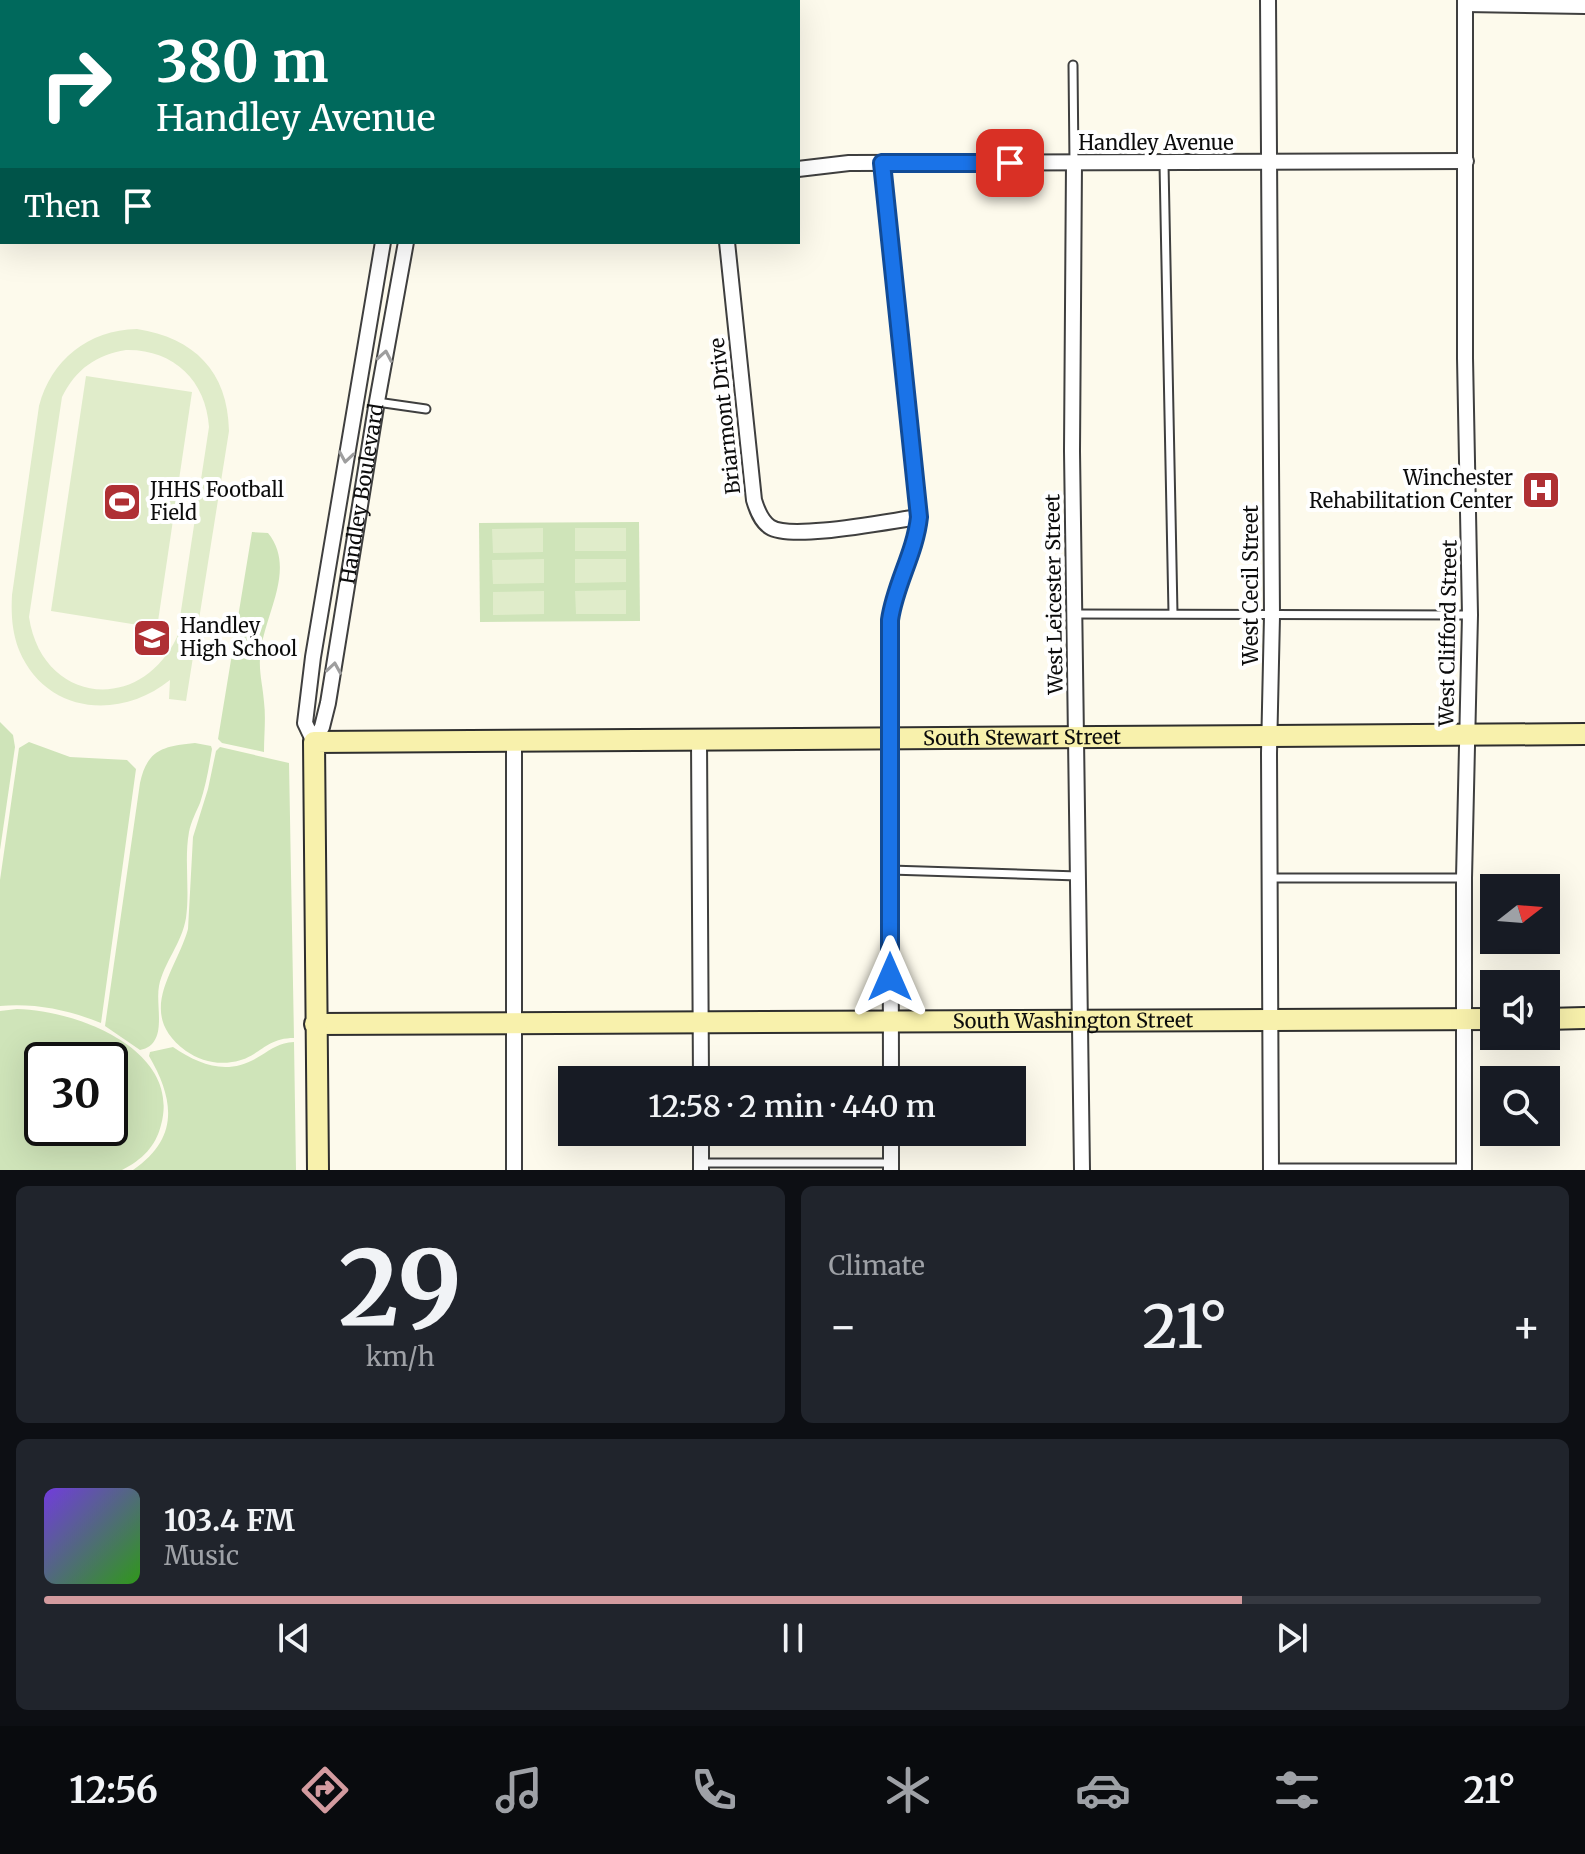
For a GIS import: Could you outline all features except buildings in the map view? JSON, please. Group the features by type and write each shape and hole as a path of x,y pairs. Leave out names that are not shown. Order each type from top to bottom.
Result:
{"street":[{"name":"West Cecil Street","path":"1268,0 1272,616 1269,736 1271,1169"},
{"path":"1465,2 1585,6"},
{"name":"West Clifford Street","path":"1464,1169 1464,878 1470,615 1465,358 1465,2"},
{"name":"Handley Avenue","path":"800,169 849,163 1466,161"},
{"path":"882,163 919,517 917,538 897,588 890,620 891,1066"},
{"name":"West Leicester Street","path":"1074,163 1072,451 1082,1170"},
{"name":"Handley Boulevard","path":"314,742 305,727 305,712 383,244"},
{"name":"Handley Boulevard","path":"318,1170 314,742 322,727 328,703 406,244"},
{"name":"Briarmont Drive","path":"727,244 754,500 763,520 770,527 795,533 919,517"},
{"path":"355,404 376,405"},
{"path":"329,562 350,565"},
{"name":"South Stewart Street","path":"314,742 1585,734"},
{"path":"699,740 701,1066"},
{"path":"514,741 514,1170"},
{"path":"1560,1019 1585,1018"},
{"name":"South Washington Street","path":"315,1024 1480,1019"},
{"path":"891,1146 891,1167"}],"lane":[{"name":"West Leicester Street","path":"1073,65 1074,163"},
{"path":"1164,164 1173,613"},
{"path":"376,405 426,409"},
{"path":"1075,614 1470,615"},
{"path":"890,870 1078,876"},
{"path":"1269,878 1464,878"},
{"path":"701,1166 891,1167"},
{"path":"1271,1169 1464,1169"}],"green space":[{"path":"137,329 157,334 191,349 214,375 227,410 229,431 186,701 169,699 170,680 151,693 130,701 108,705 66,699 47,688 31,672 13,630 12,595 39,406 52,375 62,362 88,342 119,331","holes":["126,350 158,355 184,370 201,395 209,427 177,637 161,662 140,679 117,688 94,689 72,682 52,668 38,646 29,617 62,397 80,371 96,360"]},
{"name":"JHHS Football Field","path":"86,376 192,392 157,628 51,611"},
{"path":"639,522 640,621 480,622 479,523"},
{"path":"543,528 543,552 493,553 492,529"},
{"path":"575,528 626,528 626,551 575,551"},
{"path":"252,532 268,533 280,562 276,594 260,658 265,714 264,752 222,743 218,739"},
{"path":"544,559 544,583 493,584 492,560"},
{"path":"575,559 626,559 626,582 575,583"},
{"path":"626,590 626,614 576,614 575,591"},
{"path":"544,591 544,614 493,615 493,592"},
{"path":"0,722 13,735 15,747 0,850"},
{"path":"29,742 70,757 127,760 136,769 101,1023 52,1008 0,1006 0,880 19,748"},
{"path":"195,743 211,746 212,749 202,796 189,832 186,918 159,986 158,1033 149,1046 140,1050 105,1026 140,783 147,763 158,752"},
{"path":"220,747 289,763 294,1038 276,1041 249,1057 226,1063 208,1061 186,1051 171,1037 163,1022 161,1007 163,991 188,929 193,837 216,751"},
{"path":"0,1011 41,1011 67,1017 94,1026 123,1042 24,1042 24,1146 128,1146 128,1046 156,1075 163,1098 161,1125 156,1139 136,1162 122,1170 0,1170"},
{"path":"294,1042 296,1170 133,1170 159,1145 168,1117 164,1087 149,1056 150,1052 173,1047 194,1059 226,1067 249,1062 276,1046"}],"place":[{"name":"Winchester Rehabilitation Center","path":"1541,490"},
{"name":"JHHS Football Field","path":"122,502"},
{"name":"Handley High School","path":"152,638"}],"route":[{"path":"890,977 890,620 897,588 917,538 919,517 882,163 1010,163"}]}
